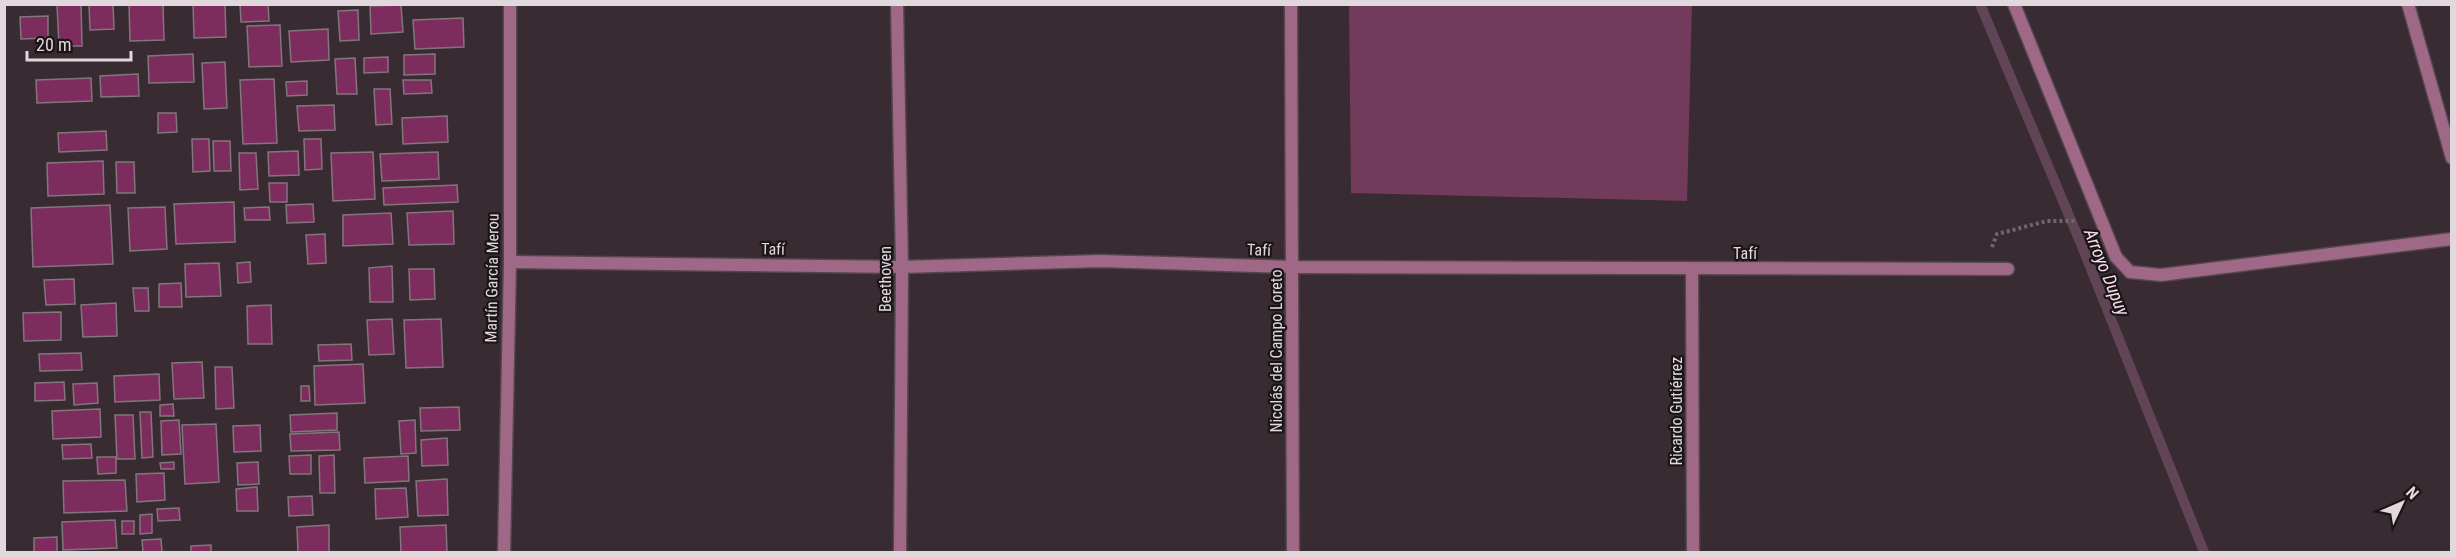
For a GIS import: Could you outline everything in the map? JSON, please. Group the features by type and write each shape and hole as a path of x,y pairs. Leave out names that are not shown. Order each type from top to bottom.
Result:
{"street":[{"name":"Martín García Merou","path":"504,552 510,262 510,4"},
{"name":"Beethoven","path":"897,4 902,267 900,552"},
{"name":"Nicolás del Campo Loreto","path":"1292,4 1293,552"},
{"path":"2014,4 2116,256 2130,272 2161,274 2451,239"},
{"path":"2408,4 2451,158"},
{"name":"Tafí","path":"510,262 902,267 1100,261 1292,267 1692,270 2008,269"},
{"name":"Ricardo Gutiérrez","path":"1692,270 1693,552"}],"path":[{"path":"1983,270 1997,234 2048,221 2078,221"}],"shaded area":[{"path":"1349,5 1692,5 1687,201 1351,193"}],"building":[{"path":"57,4 81,4 82,46 59,46"},
{"path":"89,4 113,4 114,29 90,30"},
{"path":"129,4 163,4 164,40 130,41"},
{"path":"193,4 225,4 226,37 194,38"},
{"path":"240,4 268,4 269,21 241,22"},
{"path":"401,5 403,32 371,34 370,6"},
{"path":"358,10 359,40 340,41 338,11"},
{"path":"48,16 48,38 21,39 20,17"},
{"path":"463,18 464,47 415,49 413,20"},
{"path":"280,25 282,66 249,67 247,26"},
{"path":"328,29 329,60 291,62 289,31"},
{"path":"193,54 194,82 149,83 148,56"},
{"path":"435,54 435,74 404,75 404,55"},
{"path":"388,57 388,72 364,73 364,58"},
{"path":"355,58 357,94 337,94 335,59"},
{"path":"225,62 227,108 204,109 202,63"},
{"path":"138,74 139,96 101,97 100,76"},
{"path":"91,78 92,101 37,103 36,80"},
{"path":"274,79 277,143 243,144 240,80"},
{"path":"403,80 431,80 432,93 404,94"},
{"path":"307,81 307,95 287,96 286,82"},
{"path":"374,89 390,89 392,124 376,125"},
{"path":"334,105 335,130 299,131 297,106"},
{"path":"158,113 176,113 177,132 158,133"},
{"path":"447,116 448,142 403,144 402,118"},
{"path":"106,131 107,150 59,152 58,133"},
{"path":"192,139 209,139 210,171 193,172"},
{"path":"304,139 321,139 322,169 305,170"},
{"path":"213,141 230,141 231,171 214,171"},
{"path":"298,151 299,175 269,176 268,152"},
{"path":"373,152 375,199 333,201 331,153"},
{"path":"438,152 439,179 382,181 380,154"},
{"path":"239,153 256,153 258,189 240,190"},
{"path":"103,161 104,194 48,196 47,163"},
{"path":"116,162 134,162 135,193 117,193"},
{"path":"269,183 287,183 287,202 270,202"},
{"path":"457,185 458,202 384,205 383,188"},
{"path":"234,202 235,242 176,244 174,204"},
{"path":"313,204 314,222 287,223 286,205"},
{"path":"110,205 113,264 33,267 31,208"},
{"path":"165,207 167,249 130,251 128,208"},
{"path":"269,207 270,220 245,220 244,208"},
{"path":"453,211 454,244 409,245 407,213"},
{"path":"391,213 393,244 343,246 343,215"},
{"path":"325,234 326,263 308,264 306,235"},
{"path":"250,262 251,282 238,283 237,263"},
{"path":"219,263 221,296 186,297 185,264"},
{"path":"392,266 393,302 370,302 369,268"},
{"path":"409,269 434,269 435,299 410,300"},
{"path":"74,279 75,304 46,305 44,280"},
{"path":"181,283 182,307 159,307 159,284"},
{"path":"133,288 148,288 149,311 135,311"},
{"path":"116,303 117,336 83,337 81,305"},
{"path":"271,305 272,344 248,344 247,306"},
{"path":"61,312 61,340 24,341 23,313"},
{"path":"392,319 394,354 369,355 367,320"},
{"path":"441,319 443,367 406,368 404,320"},
{"path":"351,344 352,360 319,361 318,345"},
{"path":"81,353 82,370 40,371 39,354"},
{"path":"202,362 204,398 174,399 172,363"},
{"path":"363,364 365,403 315,405 314,366"},
{"path":"215,367 232,367 234,408 216,409"},
{"path":"159,374 160,400 115,402 114,376"},
{"path":"64,382 65,400 35,401 35,383"},
{"path":"97,383 98,403 74,405 73,384"},
{"path":"301,386 309,386 310,401 301,401"},
{"path":"173,404 174,416 160,416 160,405"},
{"path":"459,407 460,430 421,431 420,408"},
{"path":"100,409 101,437 53,439 52,411"},
{"path":"140,412 151,412 153,457 142,458"},
{"path":"337,413 337,430 291,432 290,415"},
{"path":"115,415 133,415 135,459 117,459"},
{"path":"179,420 181,454 162,455 161,421"},
{"path":"415,420 416,453 401,454 399,421"},
{"path":"216,424 219,482 185,484 182,425"},
{"path":"260,425 261,451 234,452 233,426"},
{"path":"339,432 340,450 291,451 290,434"},
{"path":"447,438 448,465 422,466 421,440"},
{"path":"91,444 92,458 63,459 62,445"},
{"path":"311,455 311,474 290,474 289,456"},
{"path":"334,455 335,493 320,493 319,456"},
{"path":"408,456 409,481 365,483 364,458"},
{"path":"97,457 116,457 116,473 98,474"},
{"path":"174,462 174,469 161,469 160,463"},
{"path":"258,462 259,484 238,485 237,463"},
{"path":"164,473 165,500 137,502 136,474"},
{"path":"447,479 448,515 418,516 416,481"},
{"path":"125,480 127,511 64,513 63,481"},
{"path":"257,487 258,511 237,511 236,489"},
{"path":"406,488 408,517 376,519 375,489"},
{"path":"312,496 313,515 289,516 288,497"},
{"path":"179,508 180,520 158,521 157,509"},
{"path":"152,514 152,533 140,534 140,515"},
{"path":"115,520 117,548 63,550 62,522"},
{"path":"122,521 134,521 134,534 122,534"},
{"path":"329,525 329,552 298,552 297,527"},
{"path":"446,525 447,552 401,552 400,527"},
{"path":"57,537 57,552 34,552 34,538"},
{"path":"161,539 162,552 143,552 142,540"},
{"path":"211,545 211,552 191,552 191,546"}],"waterway":[{"name":"Arroyo Dupuy","path":"1980,4 2081,244 2204,552"}]}
